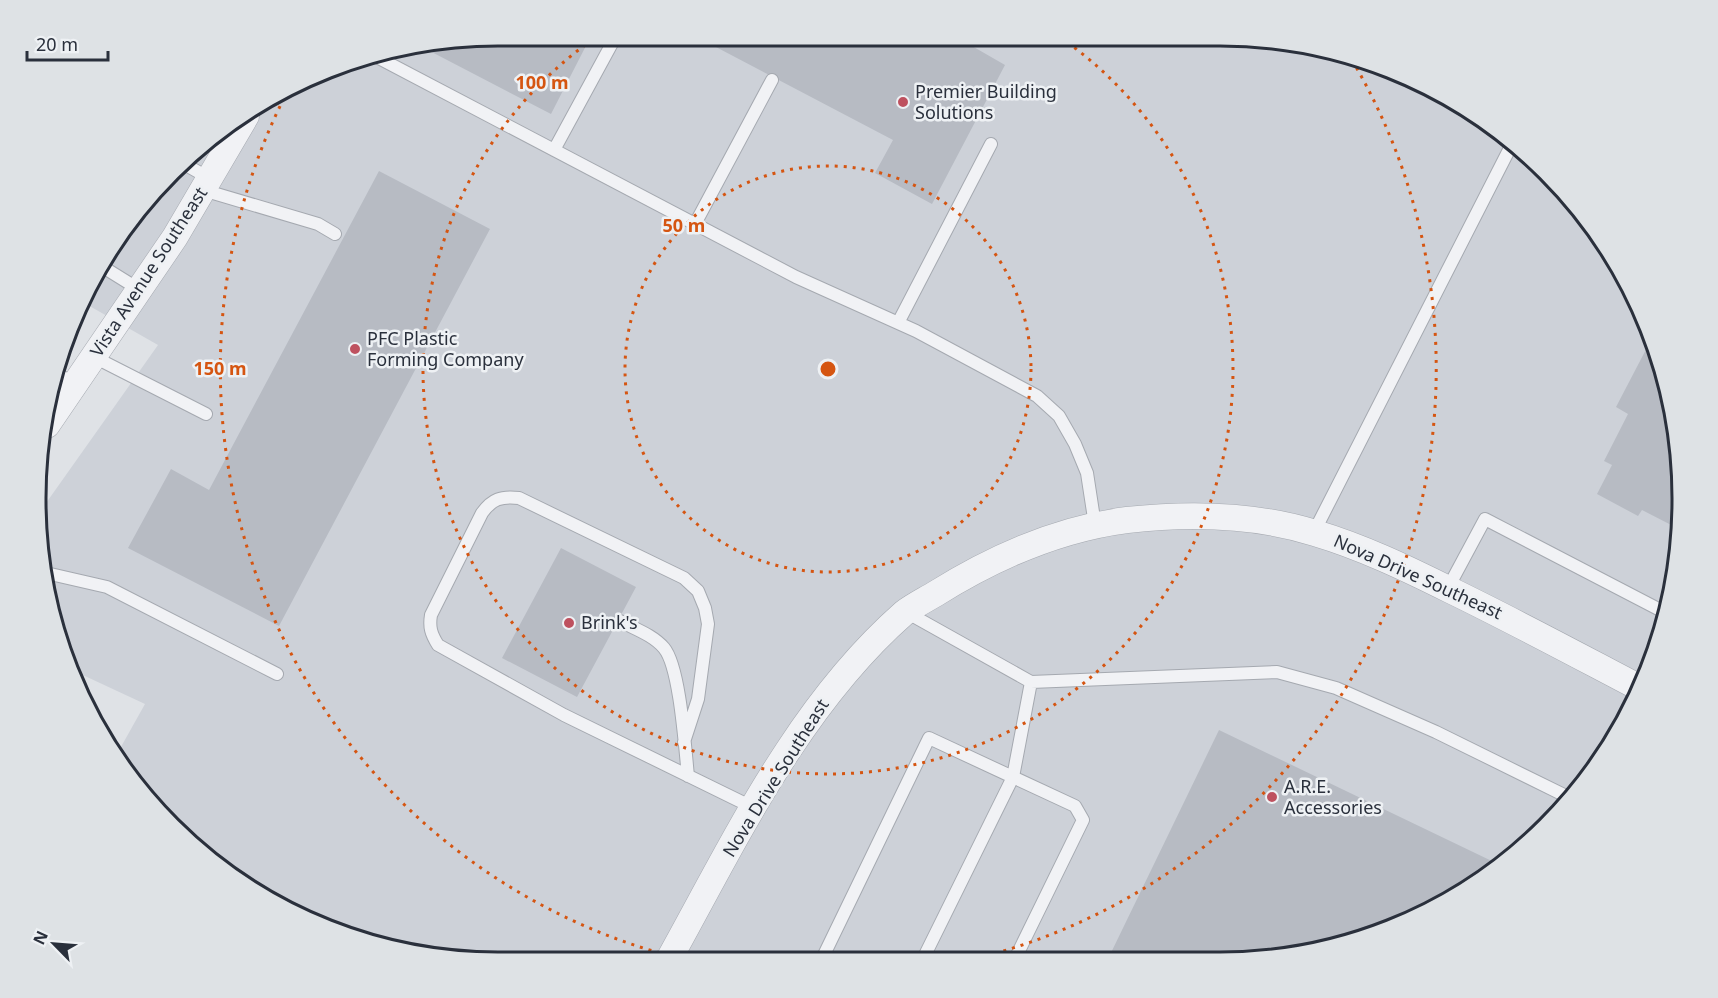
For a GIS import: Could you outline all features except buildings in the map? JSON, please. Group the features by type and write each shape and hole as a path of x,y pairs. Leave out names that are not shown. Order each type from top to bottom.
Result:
{"street":[{"name":"Vista Avenue Southeast","path":"59,394 65,379 94,357 140,290 238,130"},
{"name":"Nova Drive Southeast","path":"673,952 785,757 825,699 844,676 906,612 966,574 1002,556 1039,541 1095,525 1156,517 1196,515 1236,517 1314,532 1374,554 1448,588 1632,684"}],"lane":[{"path":"554,150 610,46"},
{"path":"390,60 554,150 796,277 898,323 1011,380 1037,396 1049,405 1069,431 1082,459 1087,473 1095,525"},
{"path":"696,224 772,80"},
{"path":"898,323 991,144"},
{"path":"1314,532 1508,152"},
{"path":"190,169 206,184 318,224 335,234"},
{"path":"109,270 140,290"},
{"path":"94,357 206,414"},
{"path":"684,742 698,699 708,624 698,591 684,578 519,498 498,498 489,504 482,513 431,615 429,625 438,645 564,715 754,808"},
{"path":"1448,588 1485,519 1658,609"},
{"path":"53,575 107,587 277,674"},
{"path":"906,612 1031,681 1277,672 1336,688 1436,732 1562,794"},
{"path":"620,621 653,638 670,656 677,684 688,776"},
{"path":"926,952 1013,777 1031,681"},
{"path":"825,952 929,738 1075,806 1083,820 1018,952"}],"shaded area":[{"path":"499,46 1219,46 1278,50 1336,62 1364,71 1419,93 1445,107 1494,140 1517,159 1539,179 1578,224 1611,273 1625,299 1656,382 1668,440 1671,469 1671,529 1668,558 1656,616 1637,672 1611,725 1578,774 1539,819 1494,858 1445,891 1419,905 1375,923 1307,943 1249,951 1219,952 499,952 440,948 382,936 326,917 273,891 224,858 179,819 140,774 121,747 145,704 82,675 62,616 55,587 50,558 46,503 158,345 90,306 107,273 140,224 179,179 224,140 248,123 299,93 382,62 440,50"}],"place":[{"name":"Premier Building Solutions","path":"903,102"},
{"name":"PFC Plastic Forming Company","path":"355,349"},
{"name":"Brink's","path":"569,623"},
{"name":"A.R.E. Accessories","path":"1272,797"}]}
